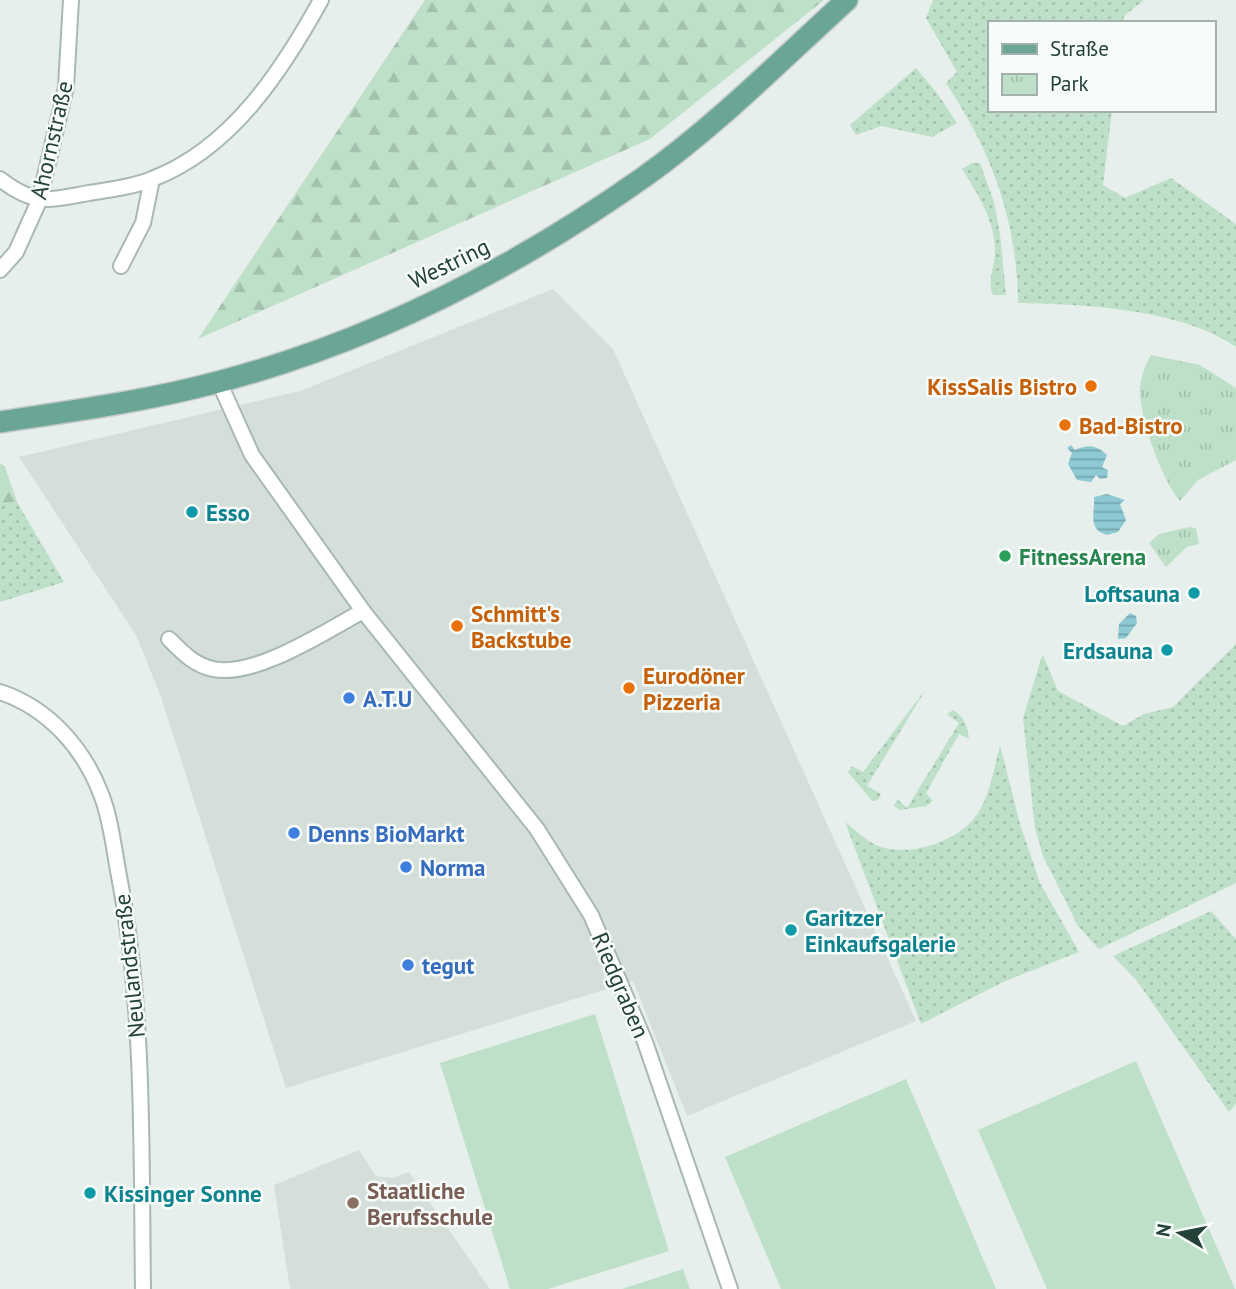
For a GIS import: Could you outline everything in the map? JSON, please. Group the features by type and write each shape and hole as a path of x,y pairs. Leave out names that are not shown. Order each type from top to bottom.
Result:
{"main road":[{"name":"Westring","path":"0,422 107,405 219,382 336,344 501,268 645,176 717,118 847,0"}],"street":[{"name":"Ahornstraße","path":"0,270 16,252 39,201 66,87 71,0"},
{"path":"0,179 18,194 39,201 105,191 152,179 217,138 241,116 272,81 321,0"},
{"path":"121,266 143,223 152,179"},
{"name":"Riedgraben","path":"219,382 241,436 293,513 363,611 537,829 591,915 645,1042 730,1289"},
{"path":"169,639 190,660 214,669 241,670 301,644 363,611"},
{"name":"Neulandstraße","path":"0,692 50,717 76,746 101,794 114,848 130,931 138,1055 143,1289"}],"shaded area":[{"path":"553,289 613,349 916,1021 687,1116 633,981 286,1088 161,697 136,635 19,457 300,391"},
{"name":"Staatliche Berufsschule","path":"359,1150 376,1176 393,1178 409,1172 490,1289 290,1289 274,1185"}],"green space":[{"path":"425,0 824,0 650,139 198,339"},
{"path":"933,0 1144,0 1124,16 1123,21 988,21 988,112 1112,112 1103,185 1125,198 1171,178 1236,224 1236,347 1214,334 1188,324 1131,311 1018,303 1013,243 999,188 977,135 946,83 957,72 926,18"},
{"path":"916,68 957,123 932,137 881,126 856,135 850,125"},
{"path":"972,163 980,163 994,202 1006,295 993,295 991,289 995,251 992,229 979,198 962,169"},
{"path":"1151,355 1200,365 1236,388 1236,460 1198,480 1180,501 1159,465 1141,403 1143,372"},
{"path":"0,463 5,467 17,502 0,504"},
{"path":"17,502 64,582 0,602 0,504"},
{"path":"1189,527 1196,528 1199,544 1187,547 1166,567 1149,543 1159,534"},
{"path":"1236,644 1236,883 1099,949 1078,926 1043,856 1035,828 1023,718 1041,659 1043,655 1058,691 1123,726 1144,714 1173,707"},
{"path":"926,689 867,786 881,794 878,800 872,801 848,772 852,766 863,772"},
{"path":"953,710 965,722 969,739 959,734 926,793 933,801 926,806 900,810 894,806 897,799 907,808 959,723 947,714"},
{"path":"1000,745 1020,824 1040,883 1079,952 1003,982 921,1024 845,822 872,843 887,849 913,849 940,842 963,829 978,813 990,785"},
{"path":"1211,911 1236,939 1236,1104 1229,1112 1137,981 1113,956"},
{"path":"595,1014 669,1251 548,1289 510,1289 440,1063"},
{"path":"1136,1061 1235,1289 1047,1289 978,1130"},
{"path":"906,1079 996,1289 781,1289 725,1157"},
{"path":"683,1269 690,1289 622,1289"}],"water":[{"path":"1071,445 1075,450 1088,446 1096,447 1107,455 1102,467 1108,470 1107,478 1100,479 1096,475 1091,482 1077,480 1068,464 1072,453 1067,448"},
{"path":"1107,494 1125,500 1120,504 1126,520 1118,532 1107,535 1094,525 1093,515 1094,497"},
{"path":"1130,613 1136,616 1137,623 1126,638 1118,639 1119,624"}],"place":[{"name":"KissSalis Bistro","path":"1091,386"},
{"name":"Bad-Bistro","path":"1065,425"},
{"name":"Esso","path":"192,512"},
{"name":"FitnessArena","path":"1005,556"},
{"name":"Loftsauna","path":"1194,593"},
{"name":"Schmitt's Backstube","path":"457,626"},
{"name":"Erdsauna","path":"1167,650"},
{"name":"Eurodöner Pizzeria","path":"629,688"},
{"name":"A.T.U","path":"349,698"},
{"name":"Denns BioMarkt","path":"294,833"},
{"name":"Norma","path":"406,867"},
{"name":"Garitzer Einkaufsgalerie","path":"791,930"},
{"name":"tegut","path":"408,965"},
{"name":"Kissinger Sonne","path":"90,1193"},
{"name":"Staatliche Berufsschule","path":"353,1203"}]}
